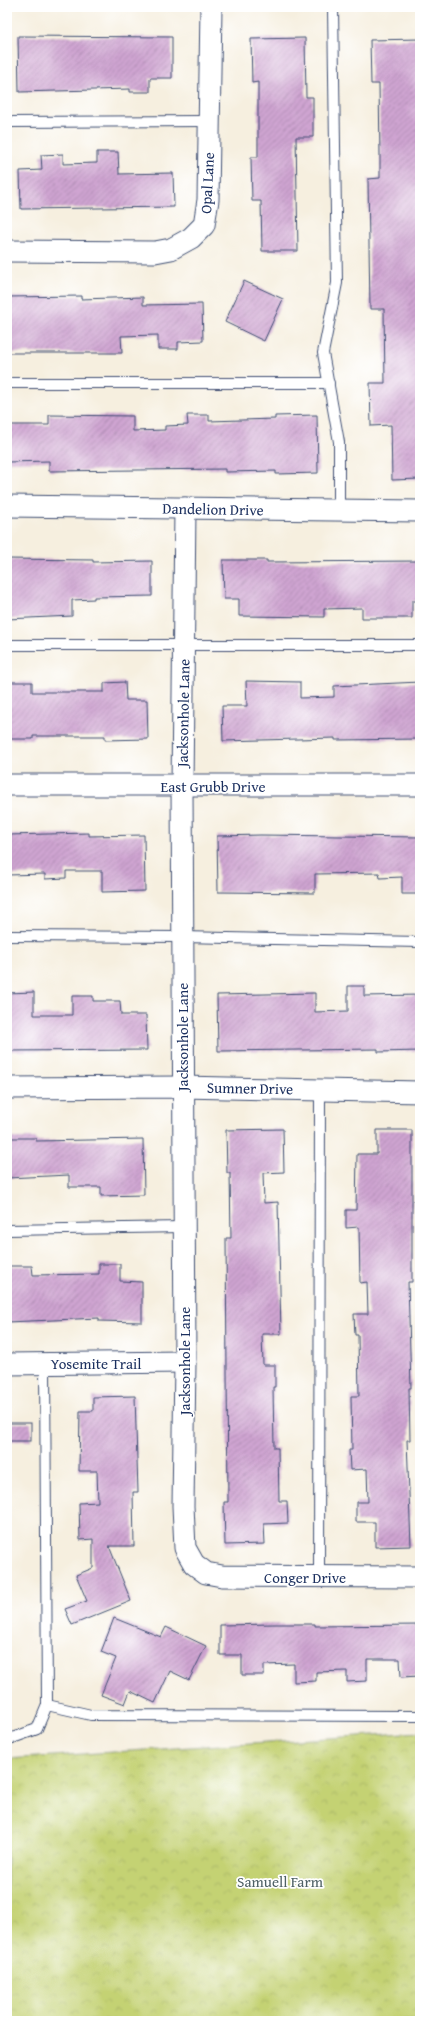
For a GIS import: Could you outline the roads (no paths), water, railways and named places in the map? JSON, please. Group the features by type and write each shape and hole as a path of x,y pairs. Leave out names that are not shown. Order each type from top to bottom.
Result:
{"street":[{"name":"Opal Lane","path":"7,251 155,252 181,245 191,238 204,225 208,200 211,7"},
{"name":"Dandelion Drive","path":"7,506 420,511"},
{"name":"Jacksonhole Lane","path":"185,508 182,786 182,1087 184,1227 183,1506 185,1548 194,1564"},
{"name":"East Grubb Drive","path":"7,785 420,785"},
{"name":"Sumner Drive","path":"7,1088 182,1087 420,1092"},
{"name":"Yosemite Trail","path":"7,1364 184,1362"},
{"name":"Conger Drive","path":"194,1564 206,1573 222,1576 420,1577"}],"lane":[{"path":"333,7 338,282 323,353 340,442 339,510"},
{"path":"7,122 209,121"},
{"path":"7,382 329,383"},
{"path":"7,645 420,645"},
{"path":"7,936 182,937 420,942"},
{"path":"319,1577 320,1090"},
{"path":"7,1230 184,1227"},
{"path":"7,1740 37,1729 47,1705 45,1363"},
{"path":"47,1705 90,1715 420,1716"}],"park label":[{"name":"Samuell Farm","path":"280,1881"}]}
